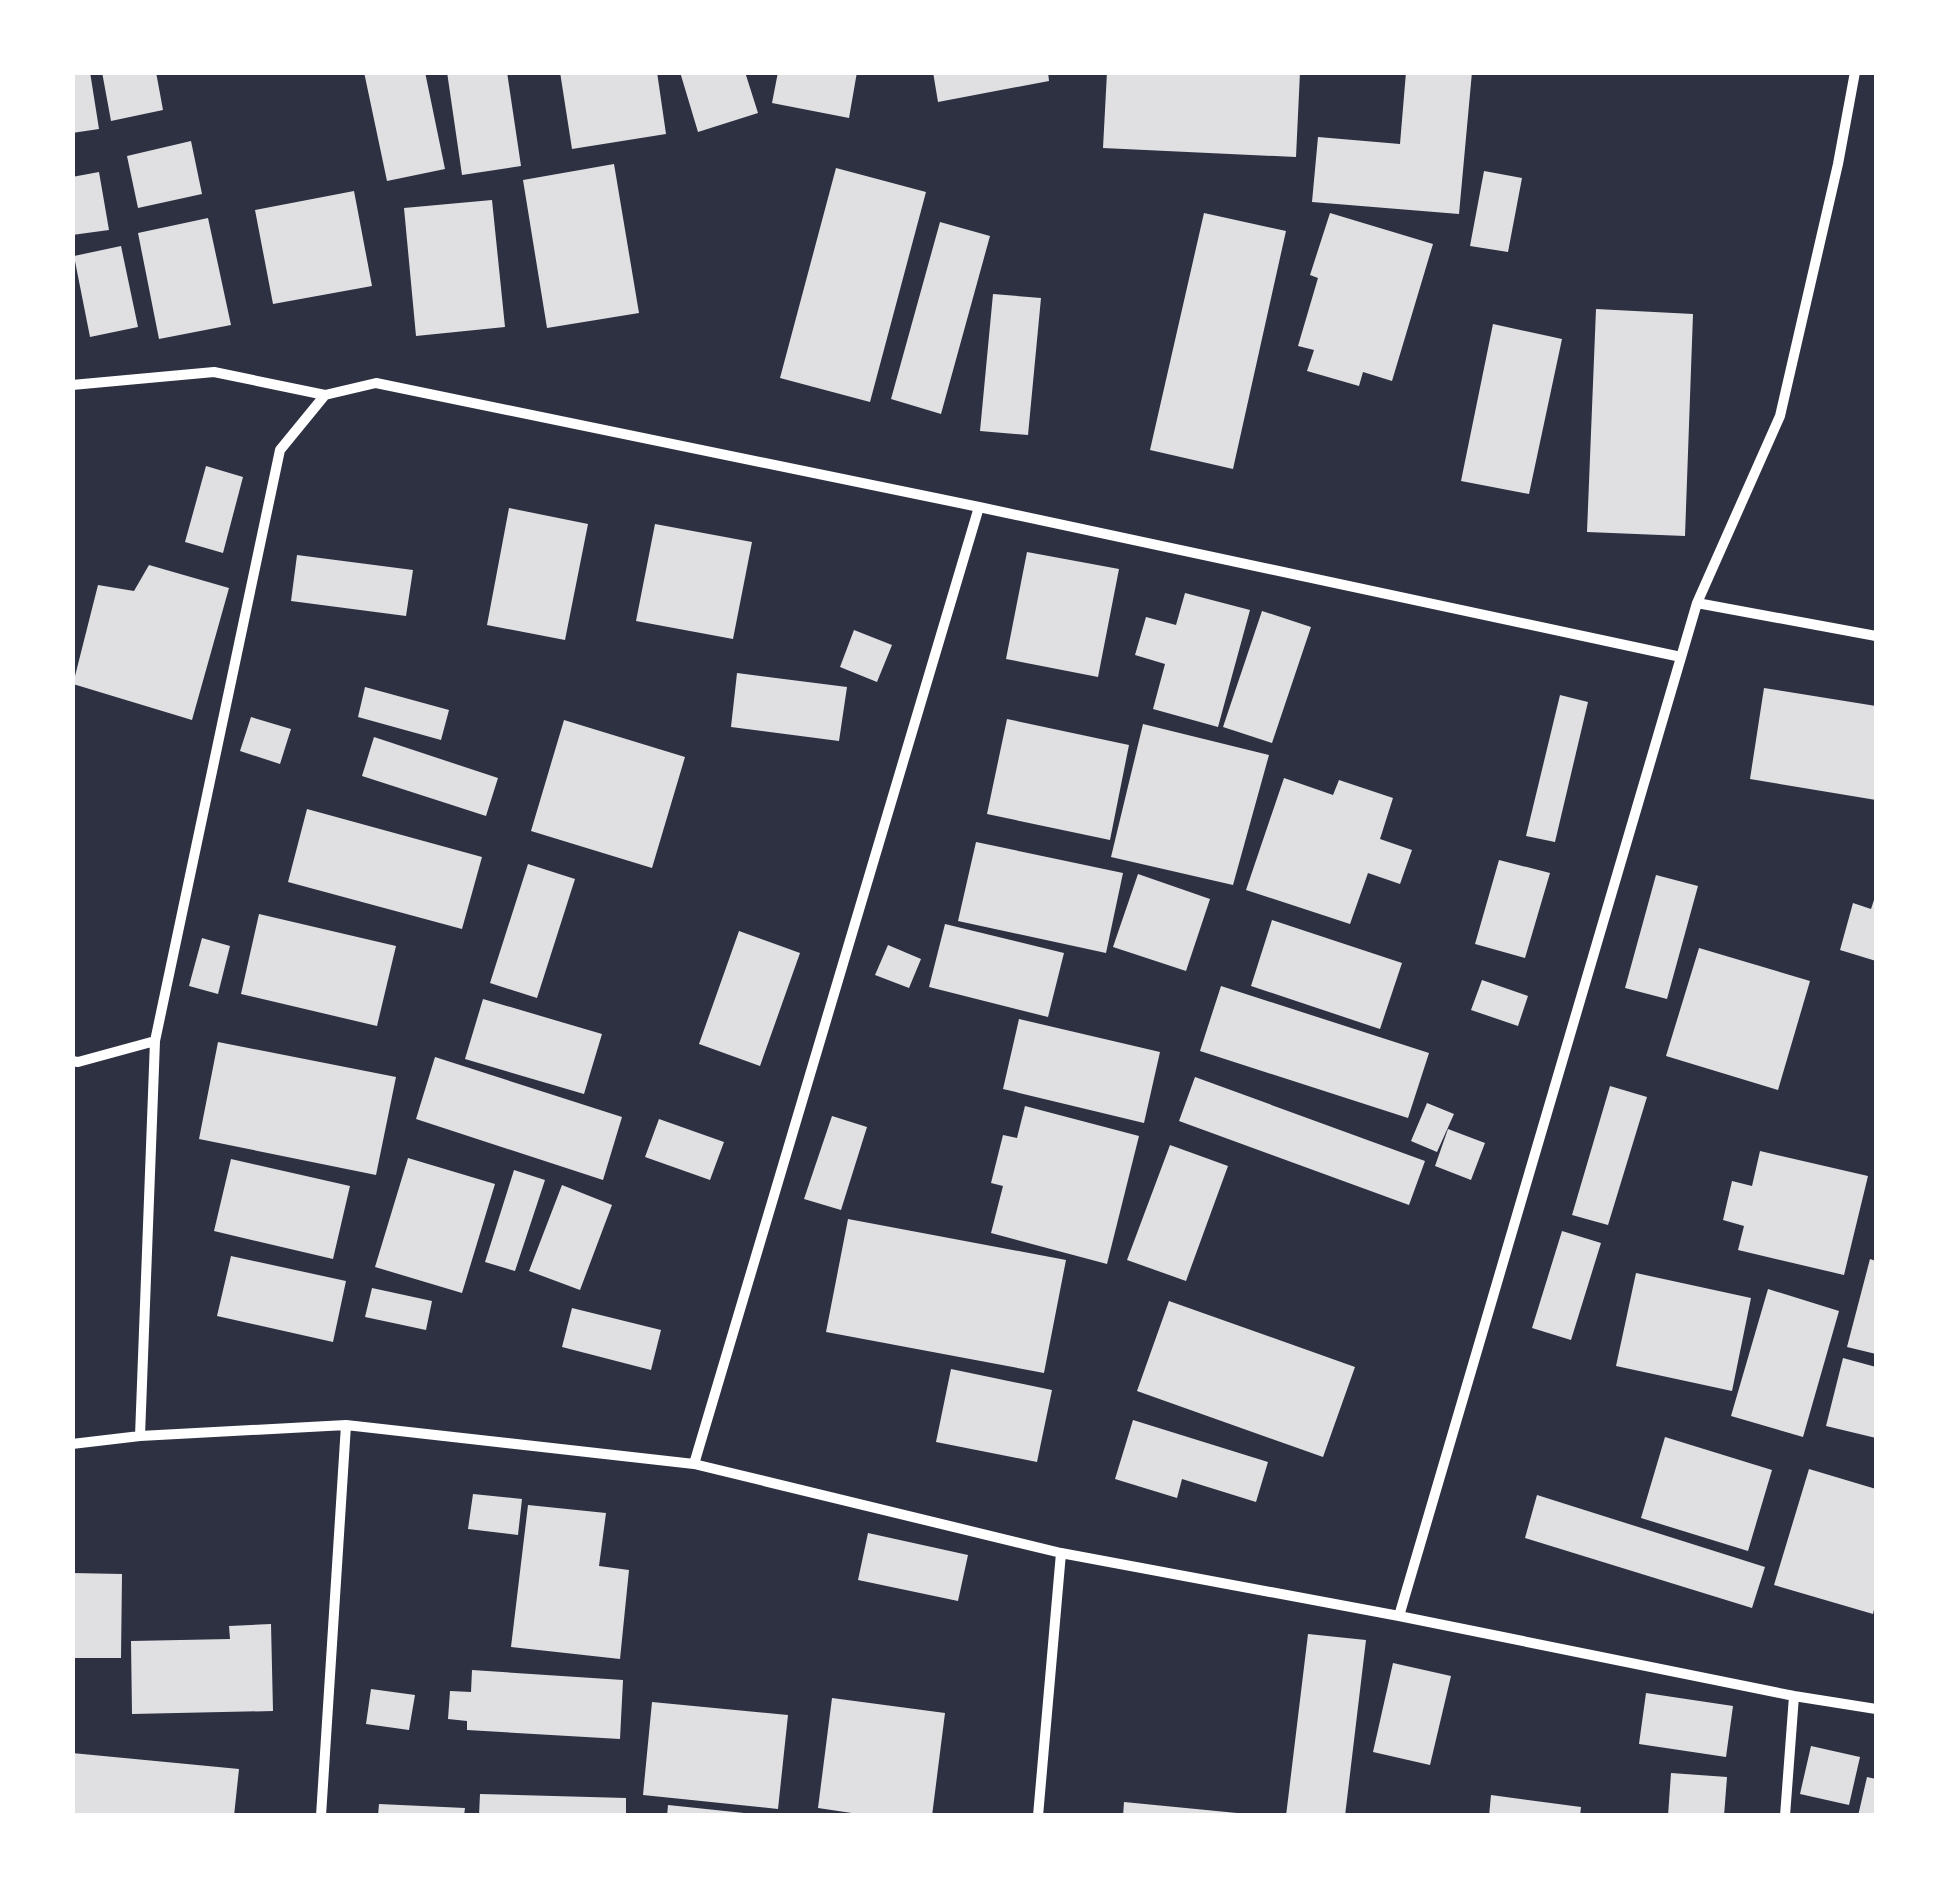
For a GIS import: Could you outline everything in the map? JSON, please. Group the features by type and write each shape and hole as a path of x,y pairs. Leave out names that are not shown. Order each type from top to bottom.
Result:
{"street":[{"path":"1400,1616 1697,604 1780,416 1855,72"},
{"path":"72,385 214,372 325,396 376,383 1681,657"},
{"path":"140,1436 155,1040 280,450 325,396"},
{"path":"694,1464 979,507"},
{"path":"1697,604 1876,636"},
{"path":"72,1061 155,1040"},
{"path":"321,1816 346,1425"},
{"path":"72,1444 140,1436 346,1425 694,1464 1062,1552 1876,1709"},
{"path":"1038,1816 1062,1552"},
{"path":"1785,1816 1794,1696"}],"building":[{"path":"72,72 90,72 99,129 72,133"},
{"path":"102,72 156,72 163,110 111,121"},
{"path":"364,72 425,72 445,169 387,181"},
{"path":"447,72 507,72 521,166 462,175"},
{"path":"560,72 657,72 666,134 572,149"},
{"path":"680,72 745,72 758,113 698,132"},
{"path":"778,72 857,72 849,118 772,103"},
{"path":"933,72 1048,72 1049,81 938,102"},
{"path":"1107,72 1300,72 1296,157 1103,148"},
{"path":"1406,72 1472,72 1459,214 1312,202 1318,137 1400,144"},
{"path":"191,141 202,194 138,208 127,156"},
{"path":"614,164 639,313 547,328 523,180"},
{"path":"836,168 926,192 870,402 780,378"},
{"path":"1484,171 1522,178 1508,252 1470,246"},
{"path":"99,172 109,230 72,235 72,177"},
{"path":"354,191 372,286 273,304 255,210"},
{"path":"492,200 505,327 416,336 404,208"},
{"path":"1204,213 1286,231 1233,469 1150,450"},
{"path":"1330,213 1433,244 1392,381 1363,372 1359,386 1307,371 1314,350 1298,346 1318,278 1310,275"},
{"path":"208,218 231,325 159,339 138,233"},
{"path":"940,222 990,236 941,414 891,399"},
{"path":"121,246 138,327 90,337 74,256"},
{"path":"993,294 1041,298 1028,435 980,431"},
{"path":"1596,309 1693,314 1685,536 1587,532"},
{"path":"1493,324 1562,339 1529,494 1461,481"},
{"path":"206,466 243,477 223,553 185,542"},
{"path":"509,508 588,524 565,640 487,625"},
{"path":"655,524 752,542 733,639 636,621"},
{"path":"1027,552 1119,569 1098,677 1006,659"},
{"path":"297,555 413,570 406,616 291,601"},
{"path":"149,565 229,588 192,720 73,684 98,585 134,591"},
{"path":"1185,593 1250,610 1218,727 1153,709 1165,664 1135,655 1146,617 1176,625"},
{"path":"1262,611 1311,627 1272,743 1223,727"},
{"path":"854,630 892,645 877,682 840,667"},
{"path":"737,673 847,687 839,741 731,727"},
{"path":"365,687 449,710 441,740 358,717"},
{"path":"1764,688 1876,706 1876,800 1750,779"},
{"path":"1560,695 1588,702 1555,842 1526,836"},
{"path":"251,717 291,729 280,764 240,751"},
{"path":"1007,719 1129,745 1110,840 987,814"},
{"path":"564,720 685,757 652,868 531,831"},
{"path":"1143,724 1269,755 1233,885 1111,857"},
{"path":"374,737 498,778 486,816 362,776"},
{"path":"1284,778 1333,795 1339,780 1393,798 1380,839 1412,850 1400,884 1368,873 1350,924 1246,890"},
{"path":"307,809 482,857 462,929 288,882"},
{"path":"976,842 1123,873 1106,953 958,921"},
{"path":"1499,860 1550,873 1525,958 1475,944"},
{"path":"528,864 575,879 537,998 490,983"},
{"path":"1138,874 1210,899 1186,971 1113,947"},
{"path":"1656,875 1698,886 1667,999 1625,988"},
{"path":"1876,894 1876,961 1840,950 1853,903 1871,909"},
{"path":"259,914 396,946 377,1026 241,994"},
{"path":"1272,920 1402,963 1380,1029 1251,986"},
{"path":"945,924 1064,953 1048,1017 929,987"},
{"path":"739,931 800,953 760,1066 699,1044"},
{"path":"202,938 230,946 218,994 189,986"},
{"path":"888,945 921,959 909,988 875,975"},
{"path":"1699,948 1810,981 1778,1090 1666,1056"},
{"path":"1482,980 1528,996 1518,1026 1471,1010"},
{"path":"1221,986 1429,1053 1408,1118 1200,1051"},
{"path":"483,999 602,1034 584,1094 465,1059"},
{"path":"1019,1019 1160,1052 1144,1123 1003,1089"},
{"path":"218,1042 396,1077 376,1175 199,1139"},
{"path":"435,1057 622,1117 603,1180 416,1119"},
{"path":"1195,1077 1425,1161 1409,1205 1179,1121"},
{"path":"1610,1086 1647,1097 1608,1225 1572,1215"},
{"path":"1427,1103 1454,1114 1437,1152 1411,1141"},
{"path":"1025,1106 1139,1136 1107,1264 991,1233 1003,1186 991,1183 1003,1135 1017,1138"},
{"path":"832,1116 867,1127 841,1210 804,1199"},
{"path":"659,1119 724,1142 710,1180 645,1157"},
{"path":"1448,1129 1485,1143 1471,1180 1435,1166"},
{"path":"1170,1145 1228,1166 1186,1281 1127,1260"},
{"path":"1760,1151 1868,1176 1844,1275 1738,1250 1744,1226 1723,1220 1732,1181 1752,1186"},
{"path":"408,1158 495,1184 462,1293 375,1267"},
{"path":"231,1159 350,1186 333,1259 214,1231"},
{"path":"514,1170 545,1180 515,1271 485,1262"},
{"path":"562,1185 612,1205 580,1290 529,1271"},
{"path":"848,1219 1066,1260 1044,1373 826,1332"},
{"path":"1562,1231 1601,1243 1571,1340 1532,1328"},
{"path":"231,1256 346,1281 333,1342 217,1316"},
{"path":"1870,1259 1876,1261 1876,1354 1847,1347"},
{"path":"1636,1273 1751,1298 1732,1391 1616,1366"},
{"path":"372,1288 432,1301 426,1330 365,1317"},
{"path":"1768,1289 1839,1311 1803,1437 1731,1416"},
{"path":"1169,1301 1355,1367 1323,1457 1137,1391"},
{"path":"572,1308 661,1330 651,1370 562,1347"},
{"path":"1843,1358 1876,1367 1876,1438 1826,1426"},
{"path":"951,1369 1052,1390 1037,1462 936,1442"},
{"path":"1133,1420 1268,1462 1256,1502 1182,1479 1177,1498 1115,1479"},
{"path":"1665,1437 1772,1470 1748,1551 1641,1518"},
{"path":"1809,1469 1876,1489 1873,1614 1774,1585"},
{"path":"473,1494 522,1499 518,1535 468,1529"},
{"path":"1537,1495 1765,1567 1752,1608 1525,1538"},
{"path":"528,1505 606,1513 599,1566 629,1570 620,1659 511,1647"},
{"path":"868,1533 968,1555 958,1601 858,1580"},
{"path":"72,1573 122,1574 121,1658 72,1658"},
{"path":"271,1624 273,1711 132,1714 131,1641 230,1639 229,1626"},
{"path":"1308,1634 1366,1640 1345,1816 1286,1816"},
{"path":"1393,1663 1451,1676 1430,1765 1373,1752"},
{"path":"472,1670 623,1680 620,1739 467,1730 467,1721 448,1719 450,1691 471,1692"},
{"path":"371,1689 415,1695 409,1730 366,1724"},
{"path":"1646,1693 1733,1706 1726,1757 1639,1744"},
{"path":"832,1698 945,1713 932,1816 872,1816 818,1808"},
{"path":"652,1702 788,1715 778,1809 643,1795"},
{"path":"1811,1746 1860,1757 1849,1805 1800,1794"},
{"path":"72,1753 239,1769 234,1816 72,1816"},
{"path":"1671,1773 1727,1777 1724,1816 1668,1816"},
{"path":"1867,1777 1876,1779 1876,1816 1858,1816"},
{"path":"480,1794 626,1798 626,1816 479,1816"},
{"path":"1491,1795 1581,1807 1580,1816 1489,1816"},
{"path":"1124,1802 1237,1813 1237,1816 1123,1816"},
{"path":"379,1804 465,1808 464,1816 378,1816"},
{"path":"668,1805 744,1813 744,1816 667,1816"}]}
